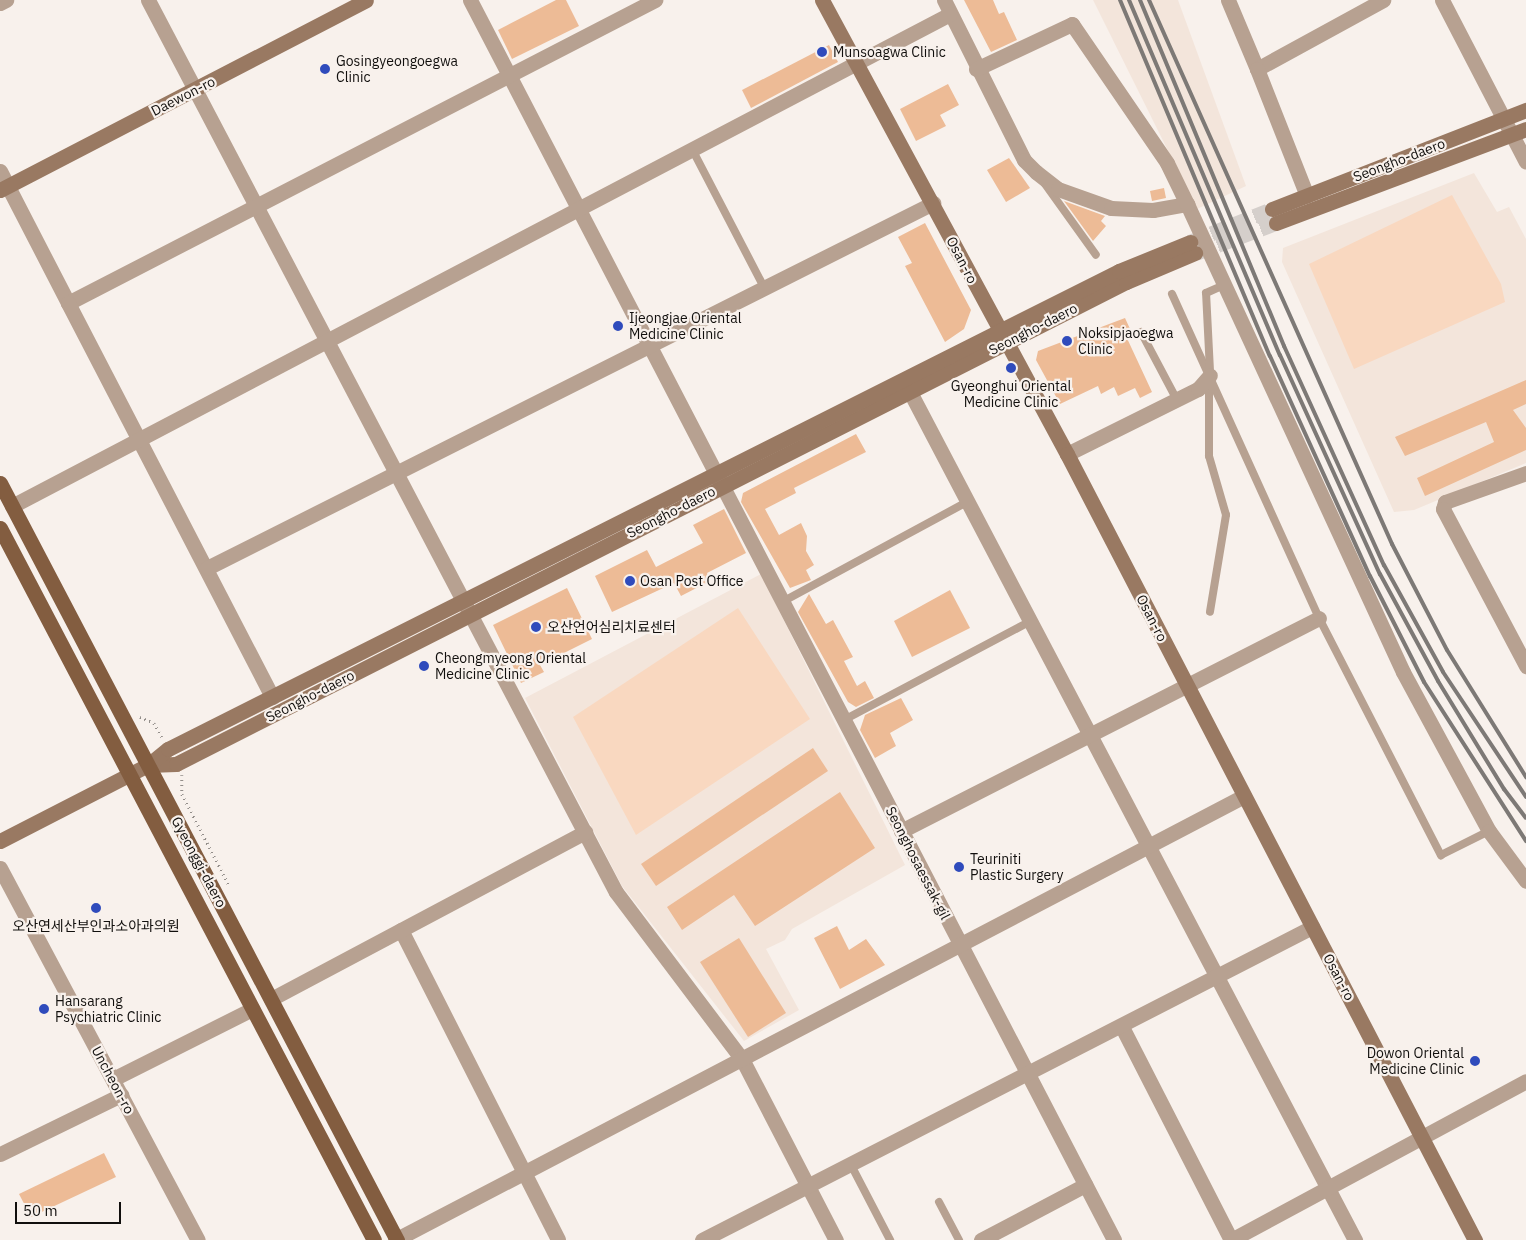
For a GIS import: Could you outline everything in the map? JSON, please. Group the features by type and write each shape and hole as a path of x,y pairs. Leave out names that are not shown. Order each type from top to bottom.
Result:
{"main road":[{"name":"Daewon-ro","path":"4,188 196,90 366,0"},
{"name":"Osan-ro","path":"822,0 933,203 1002,337 1067,454 1476,1240"},
{"name":"Seongho-daero","path":"1526,110 1307,196 1274,216 1526,129"},
{"name":"Seongho-daero","path":"148,764 176,764 470,615 719,480 1002,337 1126,282 1192,248"},
{"name":"Seongho-daero","path":"0,841 130,774 148,764 168,749 462,601 910,392 1002,337"},
{"name":"Gyeonggi-daero","path":"0,483 396,1240"},
{"name":"Gyeonggi-daero","path":"0,528 374,1240"}],"street":[{"path":"0,3 6,0"},
{"path":"148,0 616,892 742,1059 836,1240"},
{"name":"Seonghosaessak-gil","path":"470,0 652,347 842,721 1114,1240"},
{"path":"68,303 654,0"},
{"path":"944,0 976,69 1024,160 1036,172 1058,188 1111,208 1153,210 1187,204"},
{"path":"1228,0 1307,196"},
{"path":"1257,69 1383,0"},
{"path":"1442,0 1510,135 1526,162"},
{"path":"12,506 141,440 326,338 950,14"},
{"path":"976,69 1072,24 1167,163 1403,672 1488,831 1526,880"},
{"path":"0,171 4,188 141,440 272,697"},
{"path":"207,568 652,347 933,203"},
{"path":"1067,454 1198,389 1210,375"},
{"path":"910,392 1088,737 1355,1240"},
{"path":"1526,473 1445,502 1443,508 1526,666"},
{"path":"901,831 1319,618"},
{"path":"396,1240 1244,796"},
{"path":"270,999 585,832"},
{"name":"Uncheon-ro","path":"0,868 198,1240"},
{"path":"702,1240 850,1163 1028,1076 1312,927"},
{"path":"401,930 558,1240"},
{"path":"113,1080 252,1009"},
{"path":"1122,1027 1231,1240 1424,1138 1526,1081"},
{"path":"0,1154 121,1095"},
{"path":"981,1240 1085,1185"}],"lane":[{"path":"692,149 765,289"},
{"path":"1036,172 1096,255"},
{"path":"1210,612 1226,515 1209,456 1206,396 1210,375 1206,293 1224,285"},
{"path":"1172,294 1319,618 1441,855 1488,831"},
{"path":"1141,332 1177,400"},
{"path":"782,602 967,502"},
{"path":"842,721 1029,622"},
{"path":"850,1163 890,1240"},
{"path":"939,1202 959,1240"}],"shaded area":[{"path":"1093,0 1178,0 1246,186 1197,209"},
{"path":"1474,173 1497,212 1509,207 1526,239 1526,463 1414,510 1394,512 1282,262 1283,248"},
{"path":"1452,195 1501,284 1505,302 1354,369 1309,264"},
{"path":"761,574 905,865 792,929 785,940 766,949 799,1010 744,1041 622,886 525,698"},
{"path":"738,608 810,719 636,835 573,717"}],"building":[{"path":"556,0 566,0 579,26 512,59 498,30"},
{"path":"964,0 993,0 999,14 1004,12 1017,40 991,52"},
{"path":"829,45 838,62 751,108 742,90"},
{"path":"948,84 959,105 940,115 946,126 916,141 900,109"},
{"path":"1009,158 1030,188 1006,202 987,170"},
{"path":"1164,188 1166,198 1152,201 1150,191"},
{"path":"1064,201 1105,216 1101,221 1106,226 1093,241"},
{"path":"925,223 971,310 964,329 945,342 905,266 912,263 898,237"},
{"path":"1125,318 1131,331 1125,334 1152,392 1140,398 1135,388 1118,396 1114,387 1101,394 1098,386 1060,404 1036,360 1038,351"},
{"path":"1526,380 1526,404 1513,410 1526,428 1526,450 1425,496 1417,478 1494,442 1486,422 1405,456 1395,437"},
{"path":"856,434 866,452 794,488 796,493 765,509 779,535 801,523 807,536 806,551 814,565 806,570 811,580 790,588 741,502 743,493"},
{"path":"724,509 746,553 707,573 710,581 681,596 674,583 612,612 595,576 647,550 656,567 703,543 693,525"},
{"path":"567,588 592,639 540,665 544,672 521,683 493,625"},
{"path":"950,590 970,628 912,657 894,621"},
{"path":"809,594 826,624 833,620 853,657 844,661 857,686 865,681 874,698 856,707 848,702 798,612"},
{"path":"901,698 913,720 890,733 896,746 875,758 860,730 865,715"},
{"path":"813,748 828,771 656,886 641,864"},
{"path":"840,792 875,848 755,926 734,895 682,930 667,907"},
{"path":"837,926 849,950 866,939 885,965 840,989 814,938"},
{"path":"739,938 786,1013 748,1037 700,962"},
{"path":"104,1153 116,1177 31,1217 19,1194"}],"tunnel":[{"path":"1190,242 1272,209"},
{"path":"1196,253 1276,223"}],"railway":[{"path":"1120,0 1270,356 1370,576 1424,682 1526,841"},
{"path":"1129,0 1280,355 1380,574 1438,681 1504,789 1526,818"},
{"path":"1140,0 1284,346 1384,565 1443,672 1526,797"},
{"path":"1149,0 1392,544 1447,650 1526,777"}],"place":[{"name":"Munsoagwa Clinic","path":"822,52"},
{"name":"Gosingyeongoegwa Clinic","path":"325,69"},
{"name":"Ijeongjae Oriental Medicine Clinic","path":"618,326"},
{"name":"Noksipjaoegwa Clinic","path":"1067,341"},
{"name":"Gyeonghui Oriental Medicine Clinic","path":"1011,368"},
{"name":"Osan Post Office","path":"630,581"},
{"name":"오산언어심리치료센터","path":"536,627"},
{"name":"Cheongmyeong Oriental Medicine Clinic","path":"424,666"},
{"name":"Teuriniti Plastic Surgery","path":"959,867"},
{"name":"오산연세산부인과소아과의원","path":"96,908"},
{"name":"Hansarang Psychiatric Clinic","path":"44,1009"},
{"name":"Dowon Oriental Medicine Clinic","path":"1475,1061"}]}
